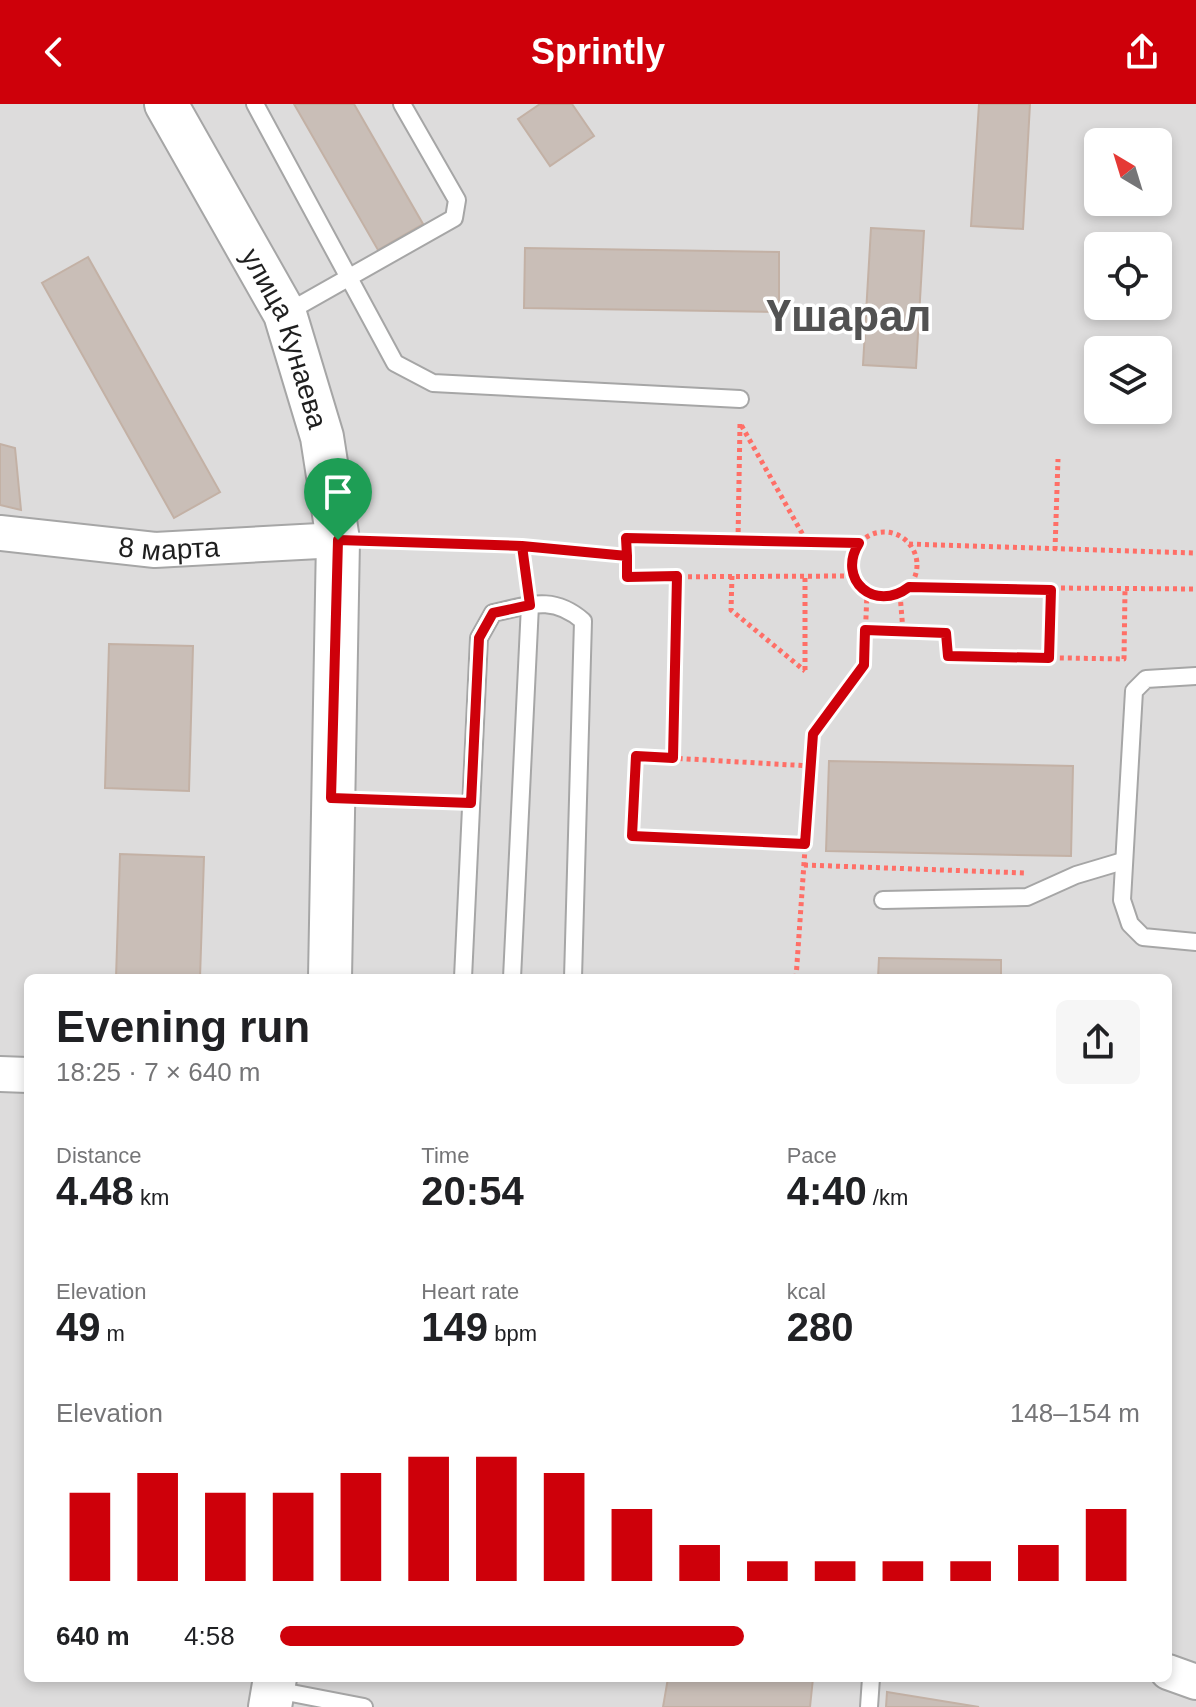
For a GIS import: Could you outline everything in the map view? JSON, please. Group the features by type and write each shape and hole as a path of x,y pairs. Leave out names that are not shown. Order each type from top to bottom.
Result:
{"street":[{"name":"улица Кунаева","path":"166,104 285,314 322,437 338,540 330,974"},
{"name":"8 марта","path":"0,533 155,550 338,540"},
{"path":"0,1074 24,1075"},
{"path":"1172,1673 1196,1682"}],"lane":[{"path":"255,104 395,363 433,383 740,399"},
{"path":"285,314 454,218 457,200 402,104"},
{"path":"512,974 530,605"},
{"path":"463,974 479,638 493,613 530,605 565,606 583,621 573,974"},
{"path":"1196,676 1146,679 1134,691 1122,900 1130,924 1143,937 1196,942"},
{"path":"883,900 1027,897 1076,875 1123,861"},
{"path":"869,1707 871,1682"},
{"path":"273,1692 364,1707"}],"path":[{"path":"738,540 740,423 807,542"},
{"path":"1055,550 1058,459"},
{"path":"909,544 917,565 909,587 900,594 877,598 867,593 852,576 853,553 859,543 878,532 890,532 909,544 1196,553"},
{"path":"852,576 627,577 626,538 859,543"},
{"path":"338,540 522,546 627,556"},
{"path":"522,546 530,605"},
{"path":"673,758 677,576"},
{"path":"732,576 731,610 805,671 805,576"},
{"path":"909,587 1196,589"},
{"path":"1049,658 1051,590"},
{"path":"865,630 946,633 948,656 1124,659 1125,590"},
{"path":"796,974 813,734 864,665 867,593"},
{"path":"900,594 903,631"},
{"path":"805,844 632,836 636,756 810,766"},
{"path":"331,798 471,803"},
{"path":"804,865 1076,875"}],"shaded area":[{"name":"Үшарал","path":"0,104 1196,104 1196,1707 0,1707"}],"building":[{"path":"294,104 354,104 423,224 378,250"},
{"path":"540,104 572,104 594,136 550,166 518,119"},
{"path":"979,104 1030,104 1023,229 971,226"},
{"path":"871,228 924,231 916,368 863,365"},
{"path":"525,248 779,252 779,312 524,308"},
{"path":"88,257 220,492 174,518 42,283"},
{"path":"0,444 15,448 21,510 0,505"},
{"path":"109,644 193,646 189,791 105,788"},
{"path":"829,761 1073,766 1071,856 826,851"},
{"path":"120,854 204,857 200,974 116,974"},
{"path":"879,958 1001,960 1001,974 878,974"},
{"path":"667,1682 813,1682 810,1707 663,1707"},
{"path":"887,1692 979,1707 886,1707"}],"district":[{"name":"Үшарал","path":"849,315"}],"route":[{"path":"338,540 331,798 471,803 479,638 493,613 530,605 522,546 627,556 627,577 677,576 673,758 636,756 632,836 805,844 813,734 864,665 865,630 946,633 948,656 1049,658 1051,590 909,587 889,598 877,598 858,586 852,576 850,564 859,543 626,538 627,556 522,546 338,540"}]}
